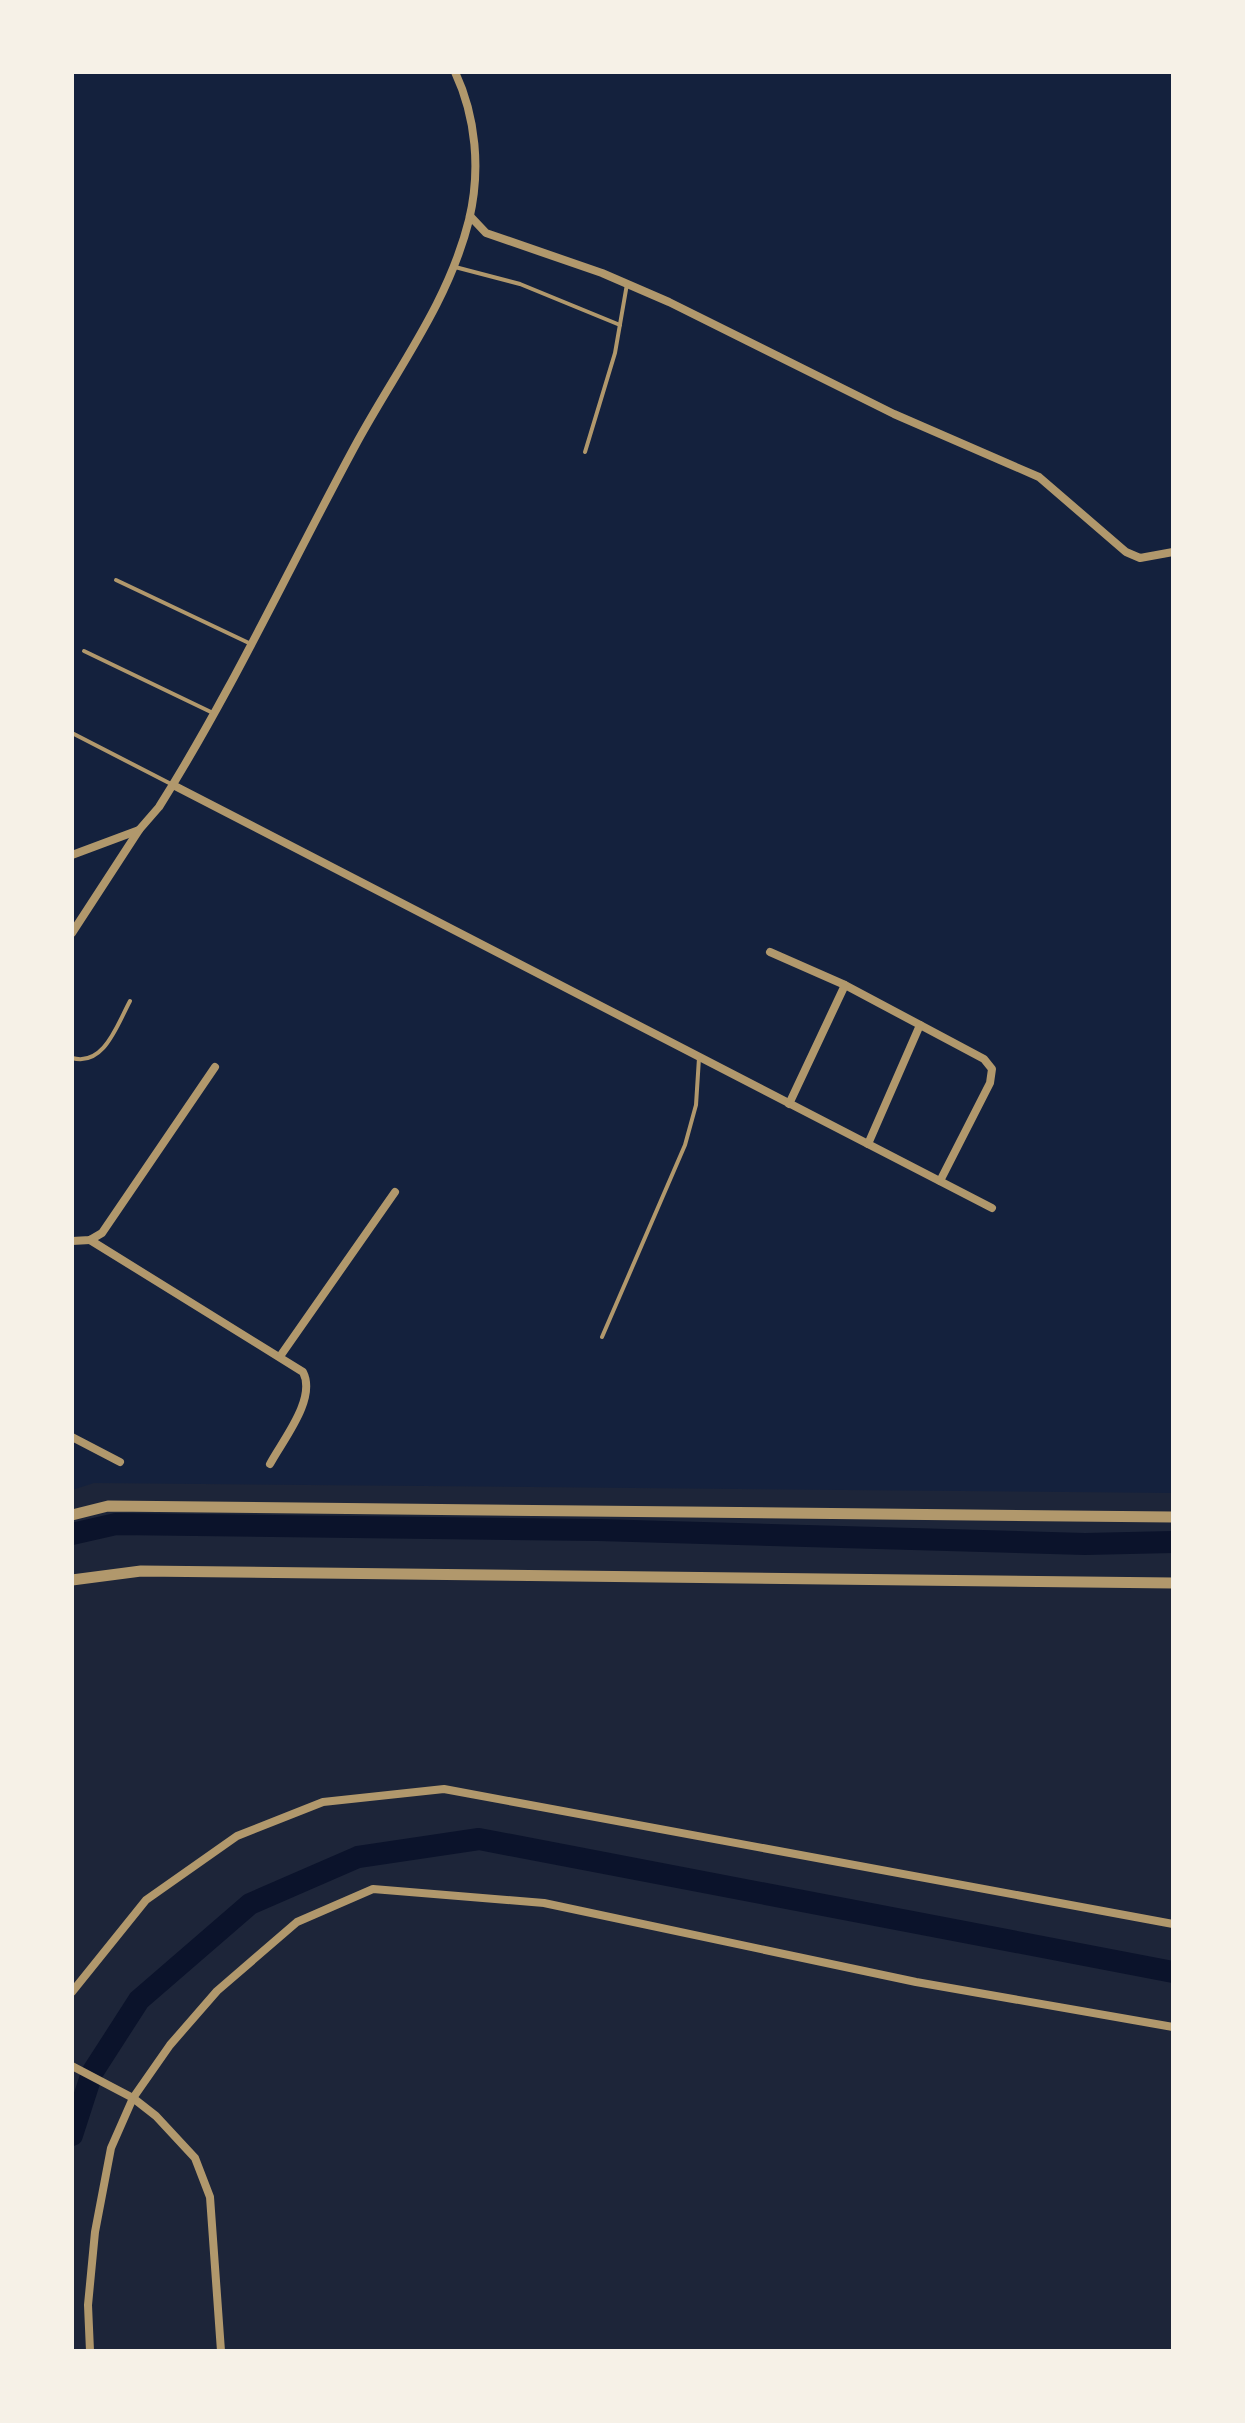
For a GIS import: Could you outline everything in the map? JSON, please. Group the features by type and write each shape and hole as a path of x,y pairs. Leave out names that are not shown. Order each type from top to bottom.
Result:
{"street":[{"path":"72,933 139,830 173,785 357,442 437,308 455,267 470,216 473,120 455,72"},
{"path":"470,216 486,233 627,284 772,351 894,414 1039,477 1126,552 1140,558 1173,552"},
{"path":"173,785 992,1208"},
{"path":"72,855 139,830"},
{"path":"770,952 845,985 975,1052 992,1069 990,1083 940,1181"},
{"path":"789,1104 845,985"},
{"path":"868,1144 920,1025"},
{"path":"72,1241 90,1240 102,1233 215,1067"},
{"path":"281,1355 395,1192"},
{"path":"90,1240 281,1355 303,1372 307,1389 298,1414 270,1464"},
{"path":"72,1437 120,1462"},
{"path":"72,1515 108,1506 1173,1517"},
{"path":"72,1580 141,1571 1173,1583"},
{"path":"72,1992 146,1900 237,1836 323,1802 444,1789 1173,1924"},
{"path":"90,2351 88,2305 95,2232 111,2148 133,2098 170,2045 217,1991 297,1922 373,1889 544,1903 916,1982 1173,2027"},
{"path":"72,2066 133,2098 156,2116 195,2158 210,2197 221,2351"}],"lane":[{"path":"455,267 520,284 620,325"},
{"path":"585,452 615,353 627,284"},
{"path":"116,580 251,644"},
{"path":"84,651 213,713"},
{"path":"72,733 173,785"},
{"path":"72,1058 84,1062 96,1057 130,1001"},
{"path":"602,1337 685,1145 696,1105 699,1058"}],"shaded area":[{"path":"94,1483 1173,1493 1173,2351 72,2351 72,1490"}],"waterway":[{"path":"72,1534 116,1524 598,1530 1085,1544 1173,1542"},
{"path":"72,2135 92,2073 139,2000 250,1904 358,1857 479,1839 1173,1972"}]}
